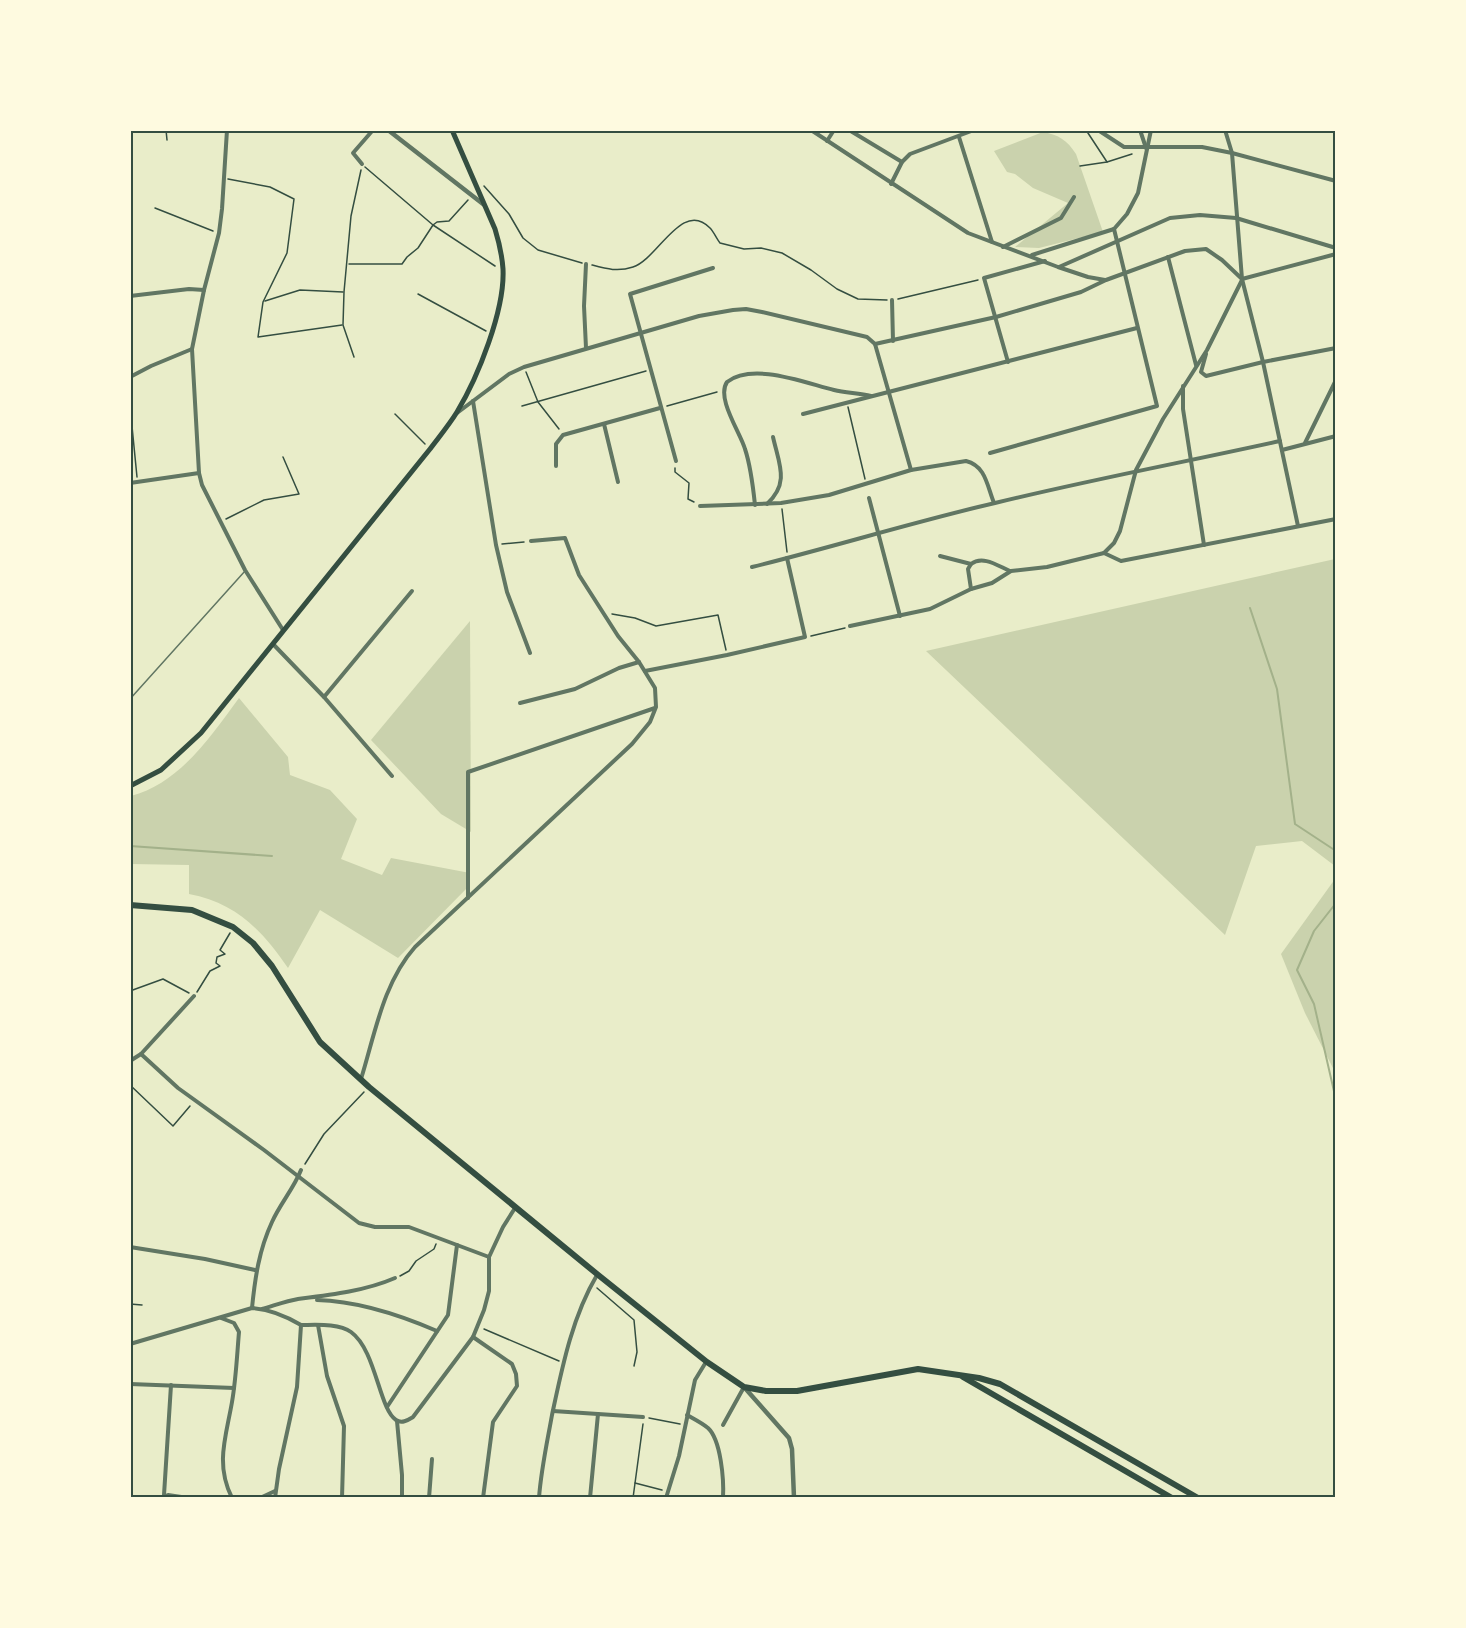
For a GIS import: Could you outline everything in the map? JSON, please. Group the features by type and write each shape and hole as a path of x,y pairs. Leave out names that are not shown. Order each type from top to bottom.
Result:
{"main road":[{"path":"130,786 161,770 201,733 430,449 456,414 478,371 499,303 503,271 498,237 452,130"},
{"path":"130,904 192,910 233,927 253,943 272,966 320,1042 369,1087 597,1274 707,1362 744,1387 766,1391 797,1391 918,1369 979,1378 1000,1384 1198,1497"},
{"path":"957,1375 1004,1399 1172,1497"}],"street":[{"path":"227,130 219,233 192,349 199,473 202,485 245,570 283,630"},
{"path":"362,164 353,153 372,130"},
{"path":"388,130 483,204"},
{"path":"811,130 968,233 1058,267 1088,277 1106,280"},
{"path":"827,141 834,130"},
{"path":"849,130 902,162"},
{"path":"891,184 902,162 910,154 974,130"},
{"path":"1098,130 1124,147 1202,147 1335,181"},
{"path":"1140,130 1147,148"},
{"path":"1030,256 1114,229 1127,214 1138,193 1144,173 1151,130"},
{"path":"1225,130 1232,153 1242,279 1263,362 1298,526"},
{"path":"959,137 992,242"},
{"path":"1002,247 1061,218 1074,197"},
{"path":"1058,267 1170,218 1200,215 1236,218 1335,248"},
{"path":"990,453 1157,406 1114,229"},
{"path":"875,344 996,317 1081,292 1106,280 1185,251 1206,249 1242,279"},
{"path":"850,626 930,609 971,589 992,583 1011,572 1047,567 1104,553 1114,543 1120,531 1136,470 1182,386 1207,350 1242,279 1335,254"},
{"path":"1168,257 1196,365"},
{"path":"1008,362 984,278 1045,261"},
{"path":"586,264 584,306 586,348"},
{"path":"676,461 630,294 713,268"},
{"path":"130,296 189,289 204,290"},
{"path":"892,300 893,341"},
{"path":"456,414 509,375 524,367 699,316 746,309 867,337 875,344 911,470"},
{"path":"803,414 1137,328"},
{"path":"1207,350 1201,372 1206,376 1335,348"},
{"path":"130,377 192,349"},
{"path":"755,505 745,448 728,409 723,391 727,382 743,374 758,374 799,380 837,391 872,396"},
{"path":"1305,444 1335,380"},
{"path":"1182,386 1183,409 1204,544"},
{"path":"473,401 496,544 507,592 530,653"},
{"path":"556,466 556,444 563,435 660,408"},
{"path":"604,424 618,482"},
{"path":"1281,450 1335,436"},
{"path":"767,504 778,492 782,473 773,437"},
{"path":"752,567 877,532 994,503 1136,470 1280,441"},
{"path":"700,506 781,503 829,495 911,470 966,461 981,468 994,503"},
{"path":"130,483 199,473"},
{"path":"869,498 900,616"},
{"path":"1104,553 1121,561 1335,519"},
{"path":"361,1079 389,988 401,963 632,744 650,722 656,707 655,688 579,575 565,538 531,541"},
{"path":"940,556 971,564"},
{"path":"645,671 805,637 787,558"},
{"path":"971,589 968,569 976,561 983,560 1011,572"},
{"path":"324,697 412,591"},
{"path":"273,643 324,697 392,776"},
{"path":"520,703 575,689 620,668 639,662"},
{"path":"468,898 468,772 656,707"},
{"path":"130,1061 141,1054 194,996"},
{"path":"141,1054 178,1088 359,1222 375,1227 409,1227 489,1257"},
{"path":"252,1308 255,1270 272,1223 301,1170"},
{"path":"397,1421 405,1422 414,1418 473,1337 489,1291 489,1257 503,1227 516,1207"},
{"path":"387,1407 448,1315 457,1245"},
{"path":"130,1247 205,1258 255,1270"},
{"path":"538,1497 563,1362 591,1283 597,1274"},
{"path":"310,1299 374,1287 394,1278"},
{"path":"261,1309 298,1299 310,1299 369,1308 405,1317 437,1331"},
{"path":"130,1344 252,1308 290,1318 301,1325 318,1324 350,1331 369,1356 387,1407 397,1421 402,1497"},
{"path":"221,1318 234,1323 239,1332 234,1388 222,1459 225,1483 232,1497"},
{"path":"318,1324 327,1376 344,1426 342,1497"},
{"path":"275,1497 297,1387 301,1325"},
{"path":"473,1337 512,1364 517,1386 494,1422 483,1497"},
{"path":"666,1497 679,1456 695,1380 707,1362"},
{"path":"130,1384 234,1388"},
{"path":"171,1385 162,1496 188,1497"},
{"path":"723,1425 744,1387 789,1438 792,1449 794,1497"},
{"path":"553,1410 643,1417"},
{"path":"590,1497 598,1414"},
{"path":"687,1415 708,1428 715,1437 719,1453 723,1497"},
{"path":"429,1497 432,1459"},
{"path":"260,1497 275,1491"}],"lane":[{"path":"130,699 245,570"}],"path":[{"path":"166,130 167,140"},
{"path":"1086,130 1107,162"},
{"path":"1080,166 1107,162 1147,148"},
{"path":"354,357 343,325 344,292 351,216 362,164 433,225 503,271"},
{"path":"224,178 270,187 294,199 287,253 263,302 258,337 343,325"},
{"path":"485,187 509,213 523,238 538,250 614,271 635,266 656,250 687,219 697,220 709,227 720,243 744,249 761,248 782,253 837,289 858,299 892,300 984,278"},
{"path":"348,264 402,264 407,256 418,248 433,225 437,222 449,221 472,194"},
{"path":"155,208 219,233"},
{"path":"263,302 300,290 344,292"},
{"path":"418,294 491,334"},
{"path":"524,367 538,402 563,435"},
{"path":"522,406 650,370"},
{"path":"660,408 723,391"},
{"path":"846,403 866,482"},
{"path":"130,406 138,482"},
{"path":"395,414 430,449"},
{"path":"220,522 264,500 299,494 283,458"},
{"path":"676,461 675,472 689,483 688,499 700,506"},
{"path":"781,503 787,558"},
{"path":"496,544 531,541"},
{"path":"602,612 635,618 656,626 718,615 727,655"},
{"path":"805,637 850,626"},
{"path":"130,991 163,979 194,996 210,970 220,966 216,963 217,957 225,954 220,950 233,927"},
{"path":"130,1084 173,1126 195,1099"},
{"path":"301,1170 324,1134 369,1087"},
{"path":"394,1278 409,1271 416,1261 434,1249 438,1238"},
{"path":"591,1283 634,1320 637,1352 634,1366"},
{"path":"130,1304 142,1305"},
{"path":"478,1326 563,1362"},
{"path":"633,1497 643,1434 643,1417 685,1425"},
{"path":"635,1483 668,1491"}],"green space":[{"path":"1043,132 1062,139 1076,154 1103,232 1039,248 1015,247 1068,203 1033,188 1015,174 1007,172 994,151"},
{"path":"1335,559 1335,866 1302,841 1256,846 1225,935 926,651"},
{"path":"470,621 471,832 441,814 371,740"},
{"path":"239,698 288,757 290,775 330,790 357,819 341,859 382,875 391,858 470,873 469,886 398,958 320,910 288,968 258,930 234,911 206,898 189,894 189,865 131,864 131,796 165,781 179,769 217,728"},
{"path":"1335,879 1335,1072 1305,1013 1281,954"}],"waterway":[{"path":"1250,608 1277,689 1295,824 1336,851"},
{"path":"130,846 272,856"},
{"path":"1336,903 1314,931 1297,970 1314,1004 1336,1100"}]}
